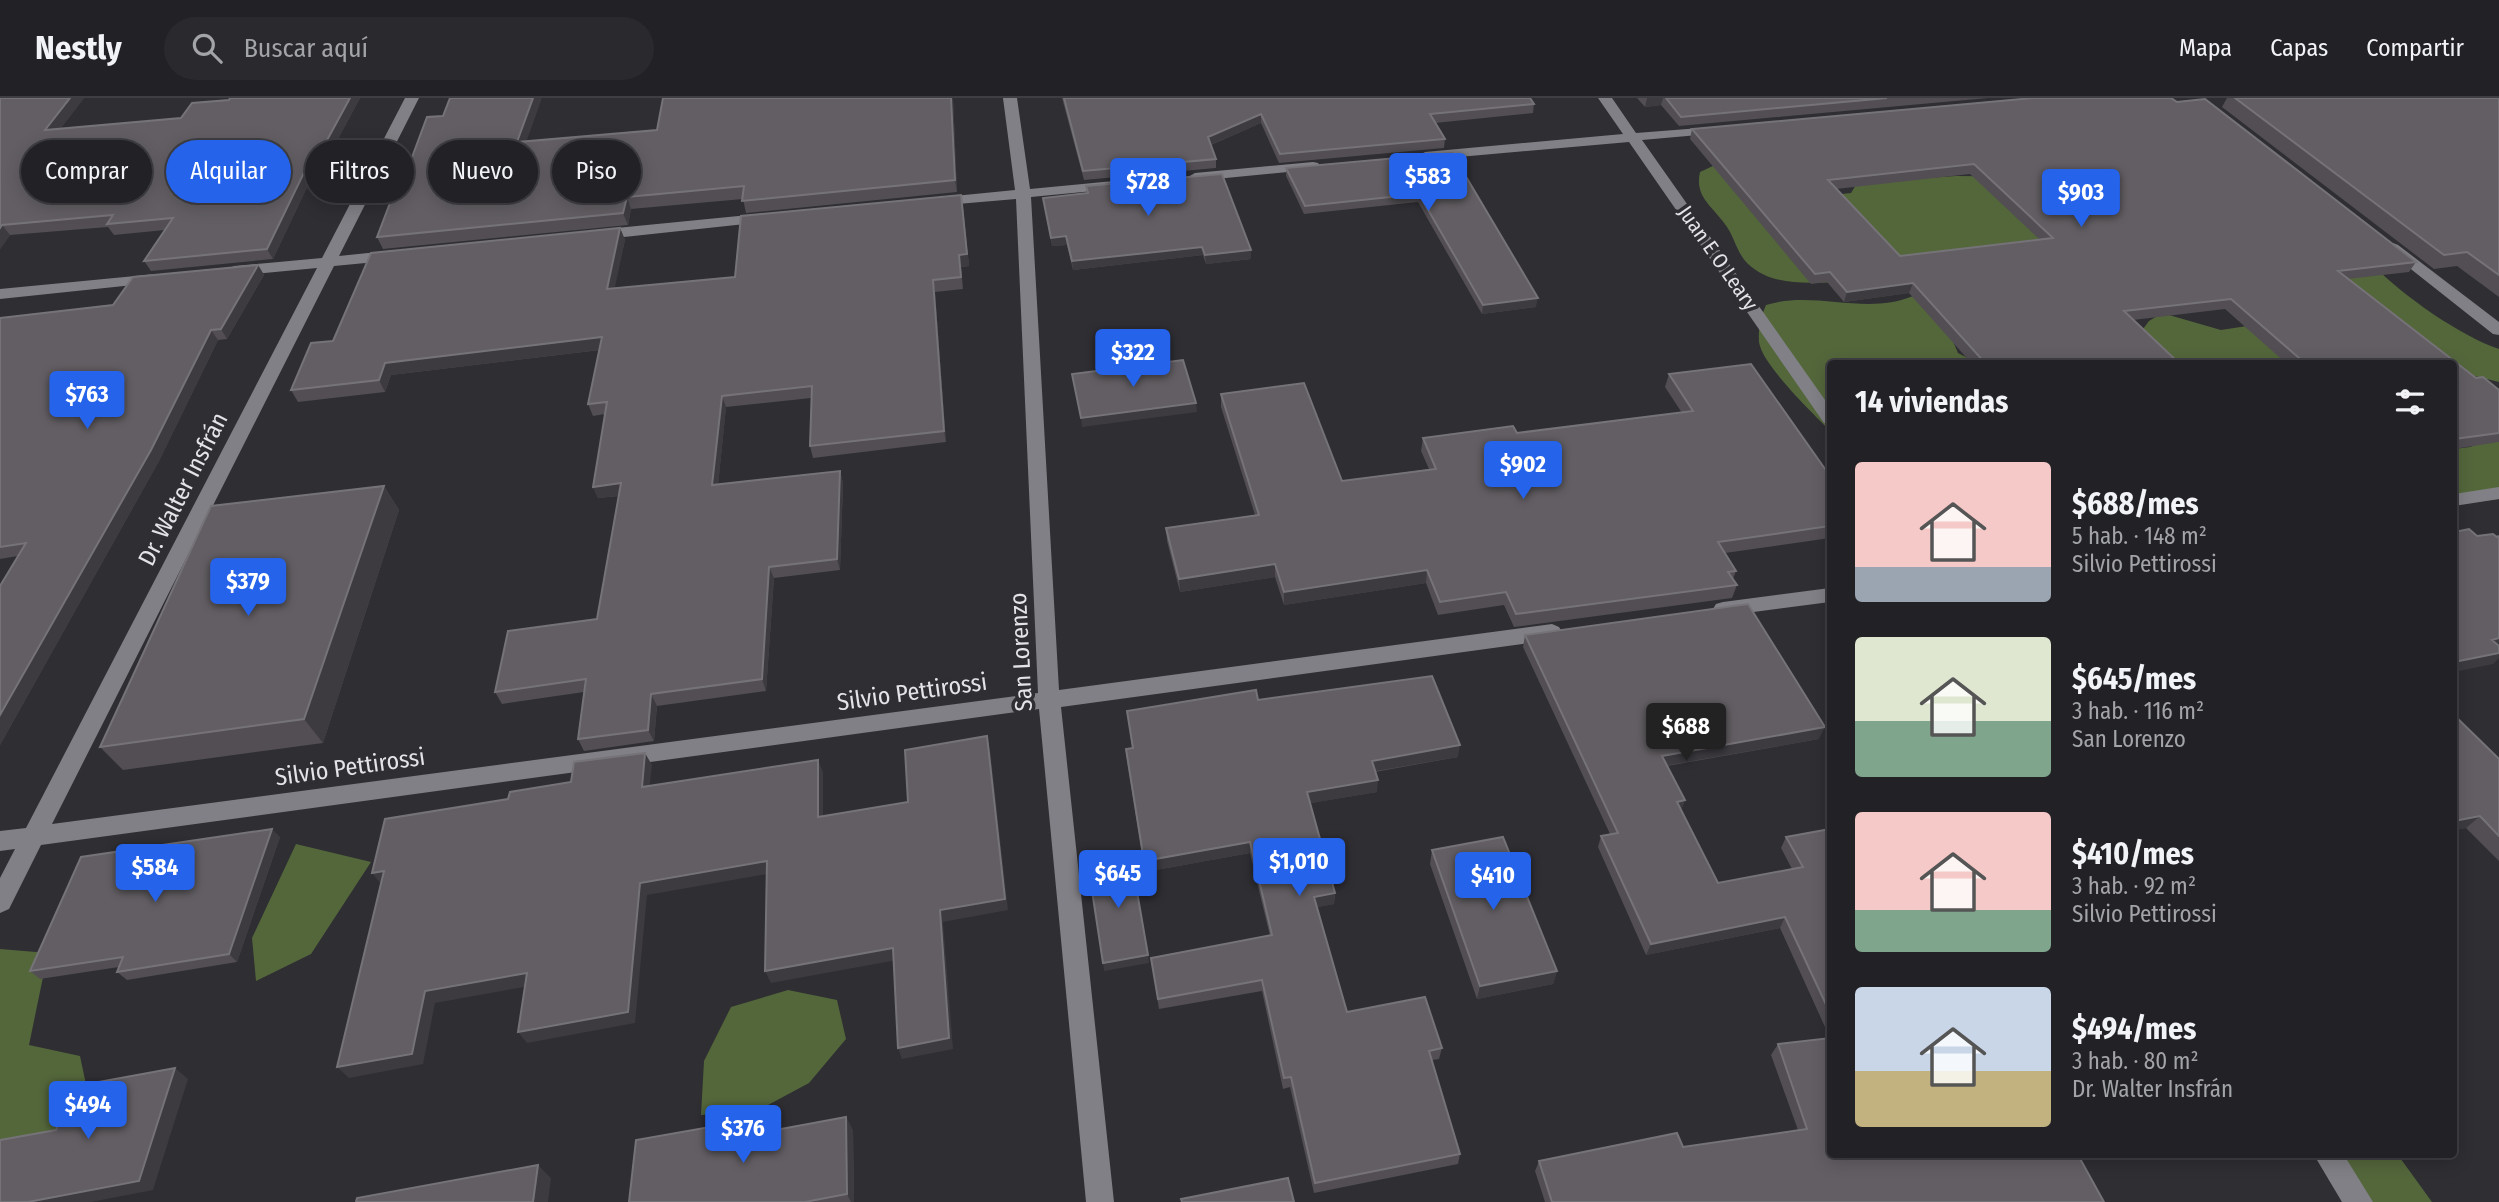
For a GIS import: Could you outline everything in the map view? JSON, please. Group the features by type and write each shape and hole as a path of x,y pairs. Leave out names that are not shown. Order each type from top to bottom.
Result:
{"street":[{"name":"Dr. Walter Insfrán","path":"0,902 412,98"},
{"name":"San Lorenzo","path":"1010,98 1023,193 1049,700 1100,1202"},
{"name":"Juan E O Leary","path":"1605,98 1827,415"},
{"path":"1411,157 1730,128"},
{"path":"1176,179 1328,165"},
{"path":"914,204 1134,183"},
{"path":"586,236 791,216"},
{"path":"2381,239 2499,330"},
{"path":"217,273 408,254"},
{"path":"0,294 177,277"},
{"path":"2457,500 2499,493"},
{"path":"1707,611 1827,594"},
{"name":"Silvio Pettirossi","path":"0,841 1570,630"},
{"path":"2330,1158 2359,1202"}],"green space":[{"path":"1715,165 1833,195 1851,193 1857,183 1956,176 2177,178 1952,339 1958,353 1971,360 1827,360 1827,428 1789,388 1762,352 1759,332 1766,305 1803,300 1858,304 1895,302 1913,296 1917,284 1797,282 1771,278 1759,272 1744,260 1727,227 1702,196 1700,172"},
{"path":"2373,265 2399,289 2432,313 2467,335 2499,349 2499,382 2457,372 2457,360 2035,360 2137,337 2149,321 2162,313 2221,330 2260,324 2333,273"},
{"path":"2499,435 2499,499 2477,502 2457,496 2457,449 2470,447"},
{"path":"296,844 371,862 311,954 256,981 252,938"},
{"path":"0,949 48,953 29,1045 80,1056 88,1094 47,1144 0,1153"},
{"path":"788,990 837,1000 846,1039 809,1083 755,1112 701,1115 704,1061 731,1007"},
{"path":"2339,1158 2400,1158 2432,1202 2370,1202"}],"building":[{"path":"0,98 70,98 45,130 181,118 192,103 230,98 350,98 327,140 305,140 305,171 291,199 291,140 166,140 166,203 289,203 267,249 144,261 173,218 107,224 113,215 2,225 0,228"},
{"path":"450,98 533,98 518,140 428,140 428,203 538,203 538,140 657,130 663,98 951,98 955,180 742,201 744,186 641,196 641,140 552,140 552,203 626,203 623,213 377,237 390,203 414,203 414,152 427,117 443,116"},
{"path":"1064,98 1530,98 1534,104 1430,114 1445,139 1280,154 1261,114 1208,137 1216,159 1083,171"},
{"path":"1666,98 1887,98 1681,117"},
{"path":"2033,98 2171,98 2177,102 2205,99 2416,262 2338,271 2453,360 2301,360 2231,299 2124,311 2176,360 1982,360 1913,283 1847,292 1830,272 1815,274 1692,129","holes":["1974,164 2053,238 1900,256 1828,180"]},
{"path":"2235,98 2499,98 2499,275 2467,252 2444,255"},
{"path":"1452,153 1538,298 1483,305 1419,194 1305,206 1286,168"},
{"path":"1222,174 1251,250 1205,255 1202,247 1072,261 1066,236 1051,238 1043,198 1088,193 1086,186"},
{"path":"961,195 967,254 959,255 961,277 933,280 944,431 810,446 812,386 722,396 712,485 840,471 837,559 769,567 762,679 651,694 648,730 578,739 586,679 495,692 508,631 597,619 621,483 593,487 607,402 588,404 602,337 385,363 379,380 291,390 311,343 333,341 371,253 620,228 607,289 735,277 741,216"},
{"path":"258,265 221,329 211,330 151,450 0,715 0,586 26,543 0,547 0,318 113,305 133,277"},
{"path":"1183,360 1196,403 1081,418 1072,374"},
{"path":"2457,363 2476,378 2483,377 2499,390 2499,433 2457,439"},
{"path":"1751,364 1827,472 1827,526 1718,542 1736,571 1728,572 1737,585 1516,614 1506,592 1440,602 1427,570 1284,592 1275,564 1179,579 1166,528 1259,515 1221,394 1304,383 1342,481 1436,469 1423,438 1513,426 1517,433 1693,411 1669,374"},
{"path":"384,486 304,719 100,747 211,506"},
{"path":"2469,529 2477,536 2499,536 2499,638 2492,640 2499,646 2499,653 2457,661 2457,531"},
{"path":"1748,604 1825,727 1662,756 1685,800 1677,802 1718,883 1803,867 1786,837 1827,830 1827,1007 1785,917 1651,944 1601,836 1618,833 1525,635"},
{"path":"1432,676 1460,745 1372,761 1378,780 1307,792 1335,893 1314,897 1347,1012 1425,997 1442,1048 1429,1051 1460,1154 1315,1183 1291,1077 1284,1078 1262,980 1158,999 1151,958 1272,935 1250,842 1144,861 1126,749 1133,748 1127,711 1256,690 1258,700"},
{"path":"2457,718 2499,759 2499,836 2480,816 2457,820"},
{"path":"987,736 1005,899 940,910 949,1038 898,1048 893,948 765,971 767,861 640,883 628,1012 518,1032 527,973 425,991 412,1054 337,1067 384,871 372,873 385,819 508,799 510,792 571,782 574,762 645,753 642,787 818,760 818,817 908,802 905,750"},
{"path":"272,829 229,954 117,972 123,957 30,971 81,857"},
{"path":"1503,837 1557,971 1480,986 1432,850"},
{"path":"1131,857 1148,955 1103,963 1088,864"},
{"path":"1827,1038 1827,1158 2080,1158 2104,1202 1552,1202 1539,1161 1677,1133 1683,1147 1807,1129 1778,1044"},
{"path":"175,1068 139,1181 28,1202 0,1202 0,1140 56,1130 72,1087"},
{"path":"846,1117 847,1194 805,1202 629,1202 636,1140 733,1123 732,1138"},
{"path":"538,1165 533,1202 356,1202 357,1198"},
{"path":"1288,1178 1294,1202 1182,1202 1181,1199"}]}
